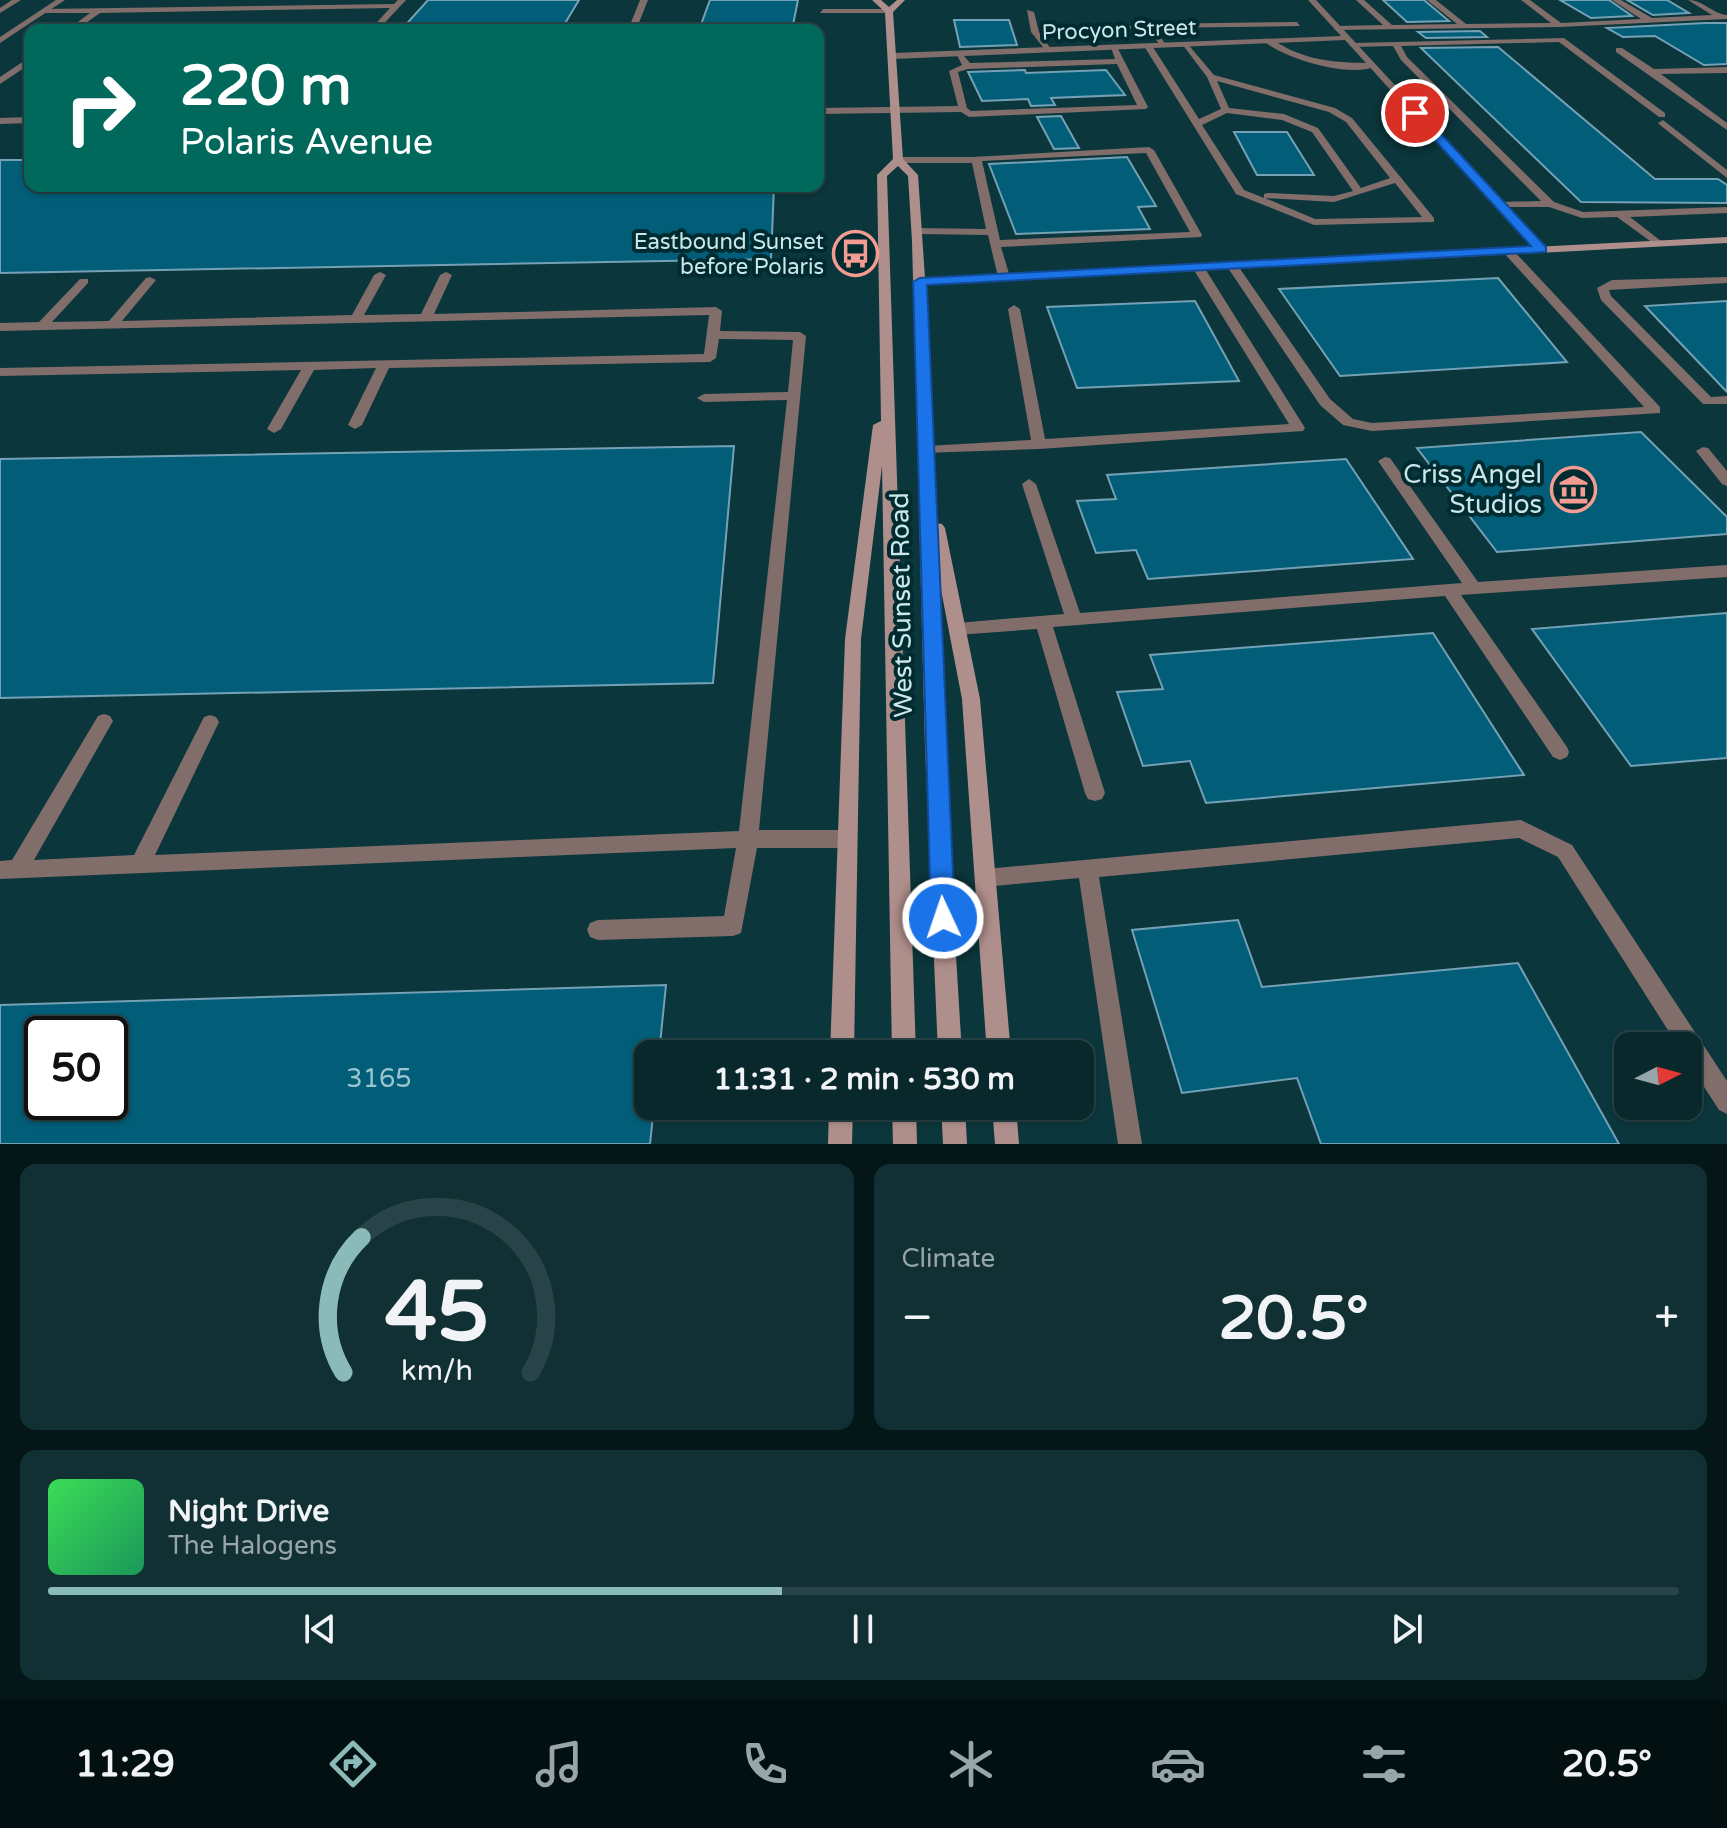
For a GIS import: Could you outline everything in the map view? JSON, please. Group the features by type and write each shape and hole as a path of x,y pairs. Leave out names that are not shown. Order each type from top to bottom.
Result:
{"main road":[{"path":"876,0 889,11 901,0"},
{"name":"West Sunset Road","path":"889,11 898,160 913,175 920,282 934,716 949,1040"},
{"name":"West Sunset Road","path":"898,160 882,175 904,1040"},
{"path":"920,282 1727,240"},
{"path":"842,1040 853,639 887,372"},
{"path":"928,482 971,699 998,1040"},
{"path":"840,1144 841,1120"},
{"path":"904,1120 905,1144"},
{"path":"954,1120 955,1144"},
{"path":"1005,1120 1007,1144"}],"street":[{"path":"0,11 17,0"},
{"path":"26,24 61,0"},
{"path":"79,24 114,0"},
{"path":"141,9 153,0"},
{"path":"243,8 254,0"},
{"path":"634,24 644,0"},
{"path":"1312,0 1541,249"},
{"path":"1360,0 1390,27"},
{"path":"1431,0 1464,26"},
{"path":"1525,0 1559,25"},
{"path":"1616,0 1650,21"},
{"path":"1692,0 1724,17"},
{"path":"45,11 399,3"},
{"path":"380,24 399,3"},
{"path":"823,11 889,11"},
{"path":"1030,12 1035,32 1050,50"},
{"path":"1337,28 1559,25 1724,17"},
{"path":"1123,27 1297,24"},
{"path":"0,41 24,25"},
{"path":"1259,25 1287,55 1336,66 1373,66"},
{"path":"1148,26 1162,45"},
{"name":"Procyon Street","path":"893,56 1273,41 1396,44 1561,40 1662,119 1727,175"},
{"path":"1186,44 1211,77 1226,110"},
{"path":"1396,44 1404,58 1550,204"},
{"path":"1148,46 1240,192 1314,222 1430,220 1343,117 1332,110 1211,77"},
{"path":"1113,47 1143,107 983,115 969,114 963,109 953,71 967,66 1119,61"},
{"path":"1619,50 1727,127"},
{"path":"960,53 967,66"},
{"path":"0,81 24,64"},
{"path":"1652,72 1727,70"},
{"path":"824,111 963,109"},
{"path":"1196,124 1226,110 1284,117 1315,130 1359,192"},
{"path":"1315,130 1343,117"},
{"path":"0,121 24,120"},
{"path":"898,160 977,160 1149,150 1197,235 994,238 917,231"},
{"path":"977,160 1004,277"},
{"path":"1240,192 1289,199 1334,199 1396,179"},
{"path":"1500,205 1550,204 1582,215 1727,210"},
{"path":"1620,214 1657,243"},
{"path":"1232,265 1325,402 1348,422 1372,427 1655,410 1507,250"},
{"path":"927,450 1298,428 1198,267"},
{"path":"356,319 380,275"},
{"path":"426,317 446,275"},
{"path":"112,325 150,280"},
{"path":"1727,280 1612,284 1603,288 1605,297 1708,401 1727,400"},
{"path":"42,326 84,281"},
{"path":"1014,309 1039,445"},
{"path":"0,327 716,311 710,358 0,372"},
{"path":"598,930 733,926 748,839 800,336 713,335"},
{"path":"355,425 385,364"},
{"path":"274,429 310,366"},
{"path":"704,398 793,396"},
{"path":"1703,451 1727,481"},
{"path":"1385,461 1474,588"},
{"path":"1029,484 1074,620"},
{"path":"957,629 1727,571"},
{"path":"1449,590 1560,752"},
{"path":"1043,622 1095,793"},
{"path":"9,869 104,721"},
{"path":"139,866 210,722"},
{"path":"985,878 1521,829 1565,851 1727,1102"},
{"path":"9,869 748,839 846,839"},
{"path":"1088,869 1130,1144"}],"building":[{"path":"428,0 579,0 565,24 406,24"},
{"path":"710,0 798,0 793,24 701,24"},
{"path":"1383,0 1424,0 1449,21 1407,22"},
{"path":"1560,0 1609,0 1632,16 1591,18"},
{"path":"1627,0 1667,0 1689,13 1653,15"},
{"path":"954,20 1009,20 1017,45 960,47"},
{"path":"1727,23 1727,64 1704,65 1655,36 1623,37 1607,28"},
{"path":"1480,31 1487,37 1426,38 1418,32"},
{"path":"1498,47 1655,179 1718,179 1727,185 1727,203 1581,202 1421,48"},
{"path":"1025,70 1026,73 1106,70 1125,95 1051,98 1055,105 1031,106 1028,99 982,101 968,72"},
{"path":"1061,116 1079,148 1054,149 1037,117"},
{"path":"1234,132 1287,132 1314,175 1257,175"},
{"path":"1127,157 1156,206 1138,207 1150,229 1016,234 989,164"},
{"path":"0,160 24,160 24,192 774,192 771,259 0,273"},
{"path":"1498,278 1567,362 1340,376 1279,289"},
{"path":"1195,301 1239,381 1077,388 1047,307"},
{"path":"1727,301 1727,392 1645,306"},
{"path":"1641,432 1727,517 1727,534 1497,552 1417,448"},
{"path":"734,446 713,683 0,698 0,459"},
{"path":"1346,459 1413,559 1148,579 1136,550 1096,553 1077,501 1116,499 1107,475"},
{"path":"1727,613 1727,758 1631,766 1532,629"},
{"path":"1433,633 1524,775 1206,803 1190,761 1143,766 1117,692 1163,689 1150,655"},
{"path":"1238,920 1262,987 1518,963 1619,1144 1321,1144 1297,1078 1182,1093 1132,930"},
{"path":"666,985 660,1040 634,1040 634,1120 653,1120 650,1144 0,1144 0,1005"}],"place":[{"name":"Eastbound Sunset before Polaris","path":"855,254"},
{"name":"Criss Angel Studios","path":"1573,489"}],"route":[{"path":"943,918 920,282 1541,249 1415,113"}]}
